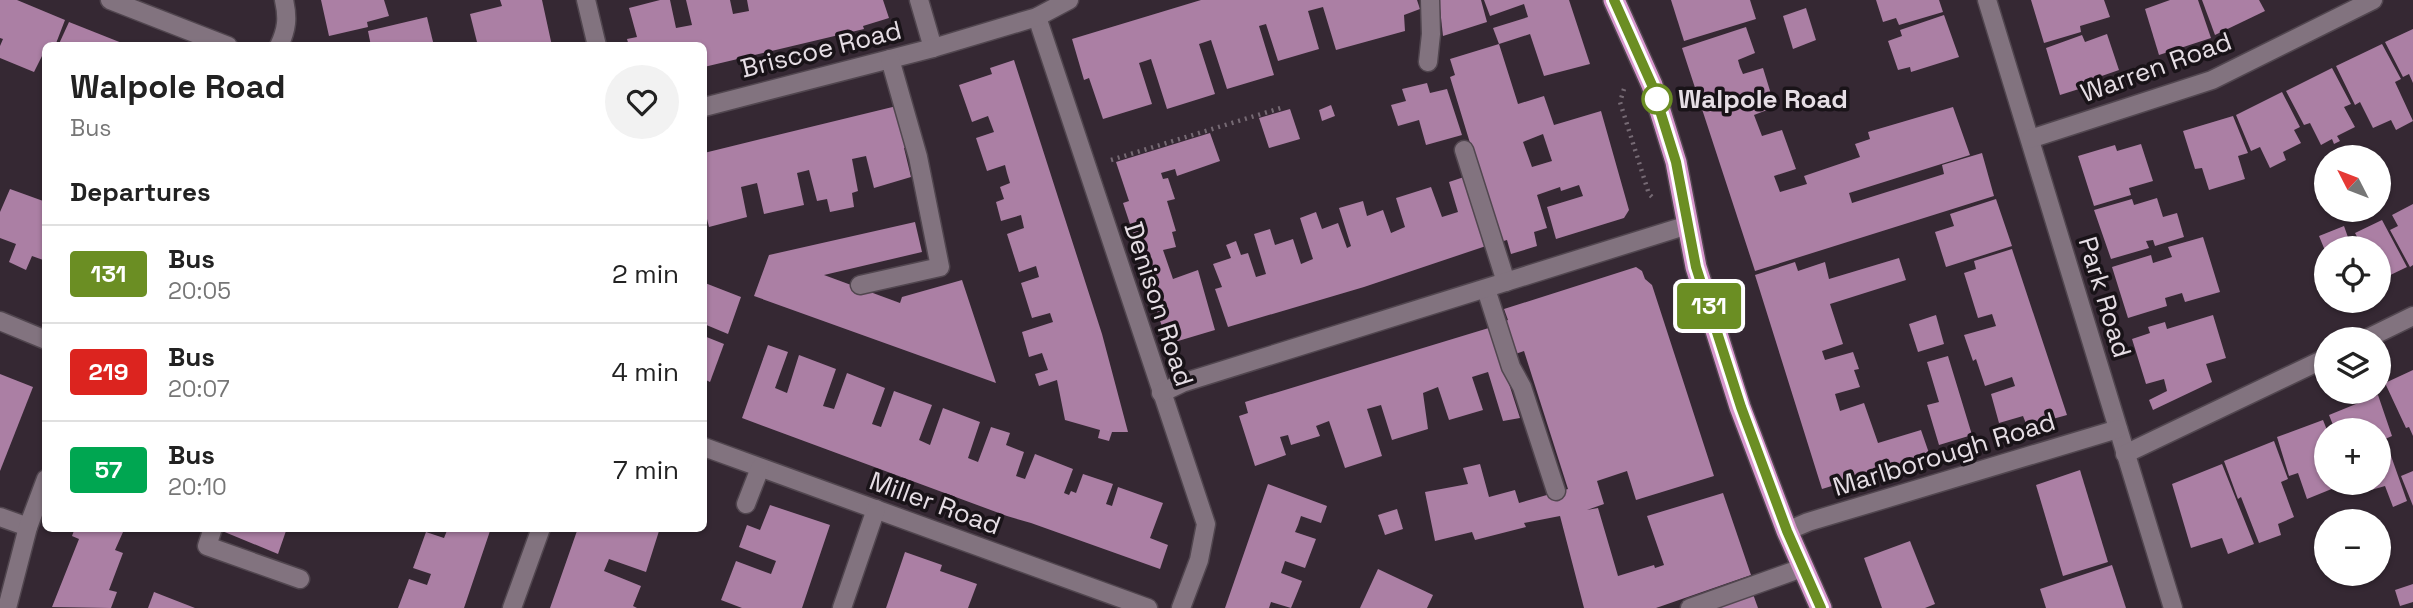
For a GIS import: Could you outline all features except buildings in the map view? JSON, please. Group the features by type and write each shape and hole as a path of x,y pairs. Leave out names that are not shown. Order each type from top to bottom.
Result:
{"highway":[{"path":"1614,0 1652,85 1676,162 1696,267 1741,407 1787,531 1821,608"}],"street":[{"path":"110,0 218,42"},
{"path":"281,42 286,31 287,13 284,0"},
{"path":"586,0 596,42"},
{"path":"919,0 933,48"},
{"name":"Briscoe Road","path":"707,106 933,48 1037,17 1069,0"},
{"path":"1428,62 1430,0"},
{"name":"Park Road","path":"1987,0 2173,608"},
{"name":"Warren Road","path":"2030,139 2212,80 2374,0"},
{"name":"Denison Road","path":"1037,17 1206,523 1199,560 1181,608"},
{"path":"860,285 940,267 918,157 890,59"},
{"path":"1464,150 1506,282"},
{"path":"1161,393 1182,383 1688,225"},
{"path":"1486,289 1556,491"},
{"path":"2391,327 2413,316"},
{"path":"0,321 42,338"},
{"path":"2125,454 2314,364"},
{"name":"Marlborough Road","path":"1787,531 1808,522 2118,429"},
{"name":"Miller Road","path":"707,448 1148,608"},
{"path":"746,504 760,468"},
{"path":"7,608 28,527 42,490"},
{"path":"842,608 876,509"},
{"path":"0,517 28,527"},
{"path":"212,532 207,546 300,579"},
{"path":"512,608 540,532"},
{"path":"1690,608 1802,568"}],"path":[{"path":"1104,163 1284,107"}],"bus line":[{"name":"131","path":"1614,0 1652,85 1676,162 1696,267 1741,407 1787,531 1821,608"}],"place":[{"name":"Walpole Road","path":"1657,99"}]}
